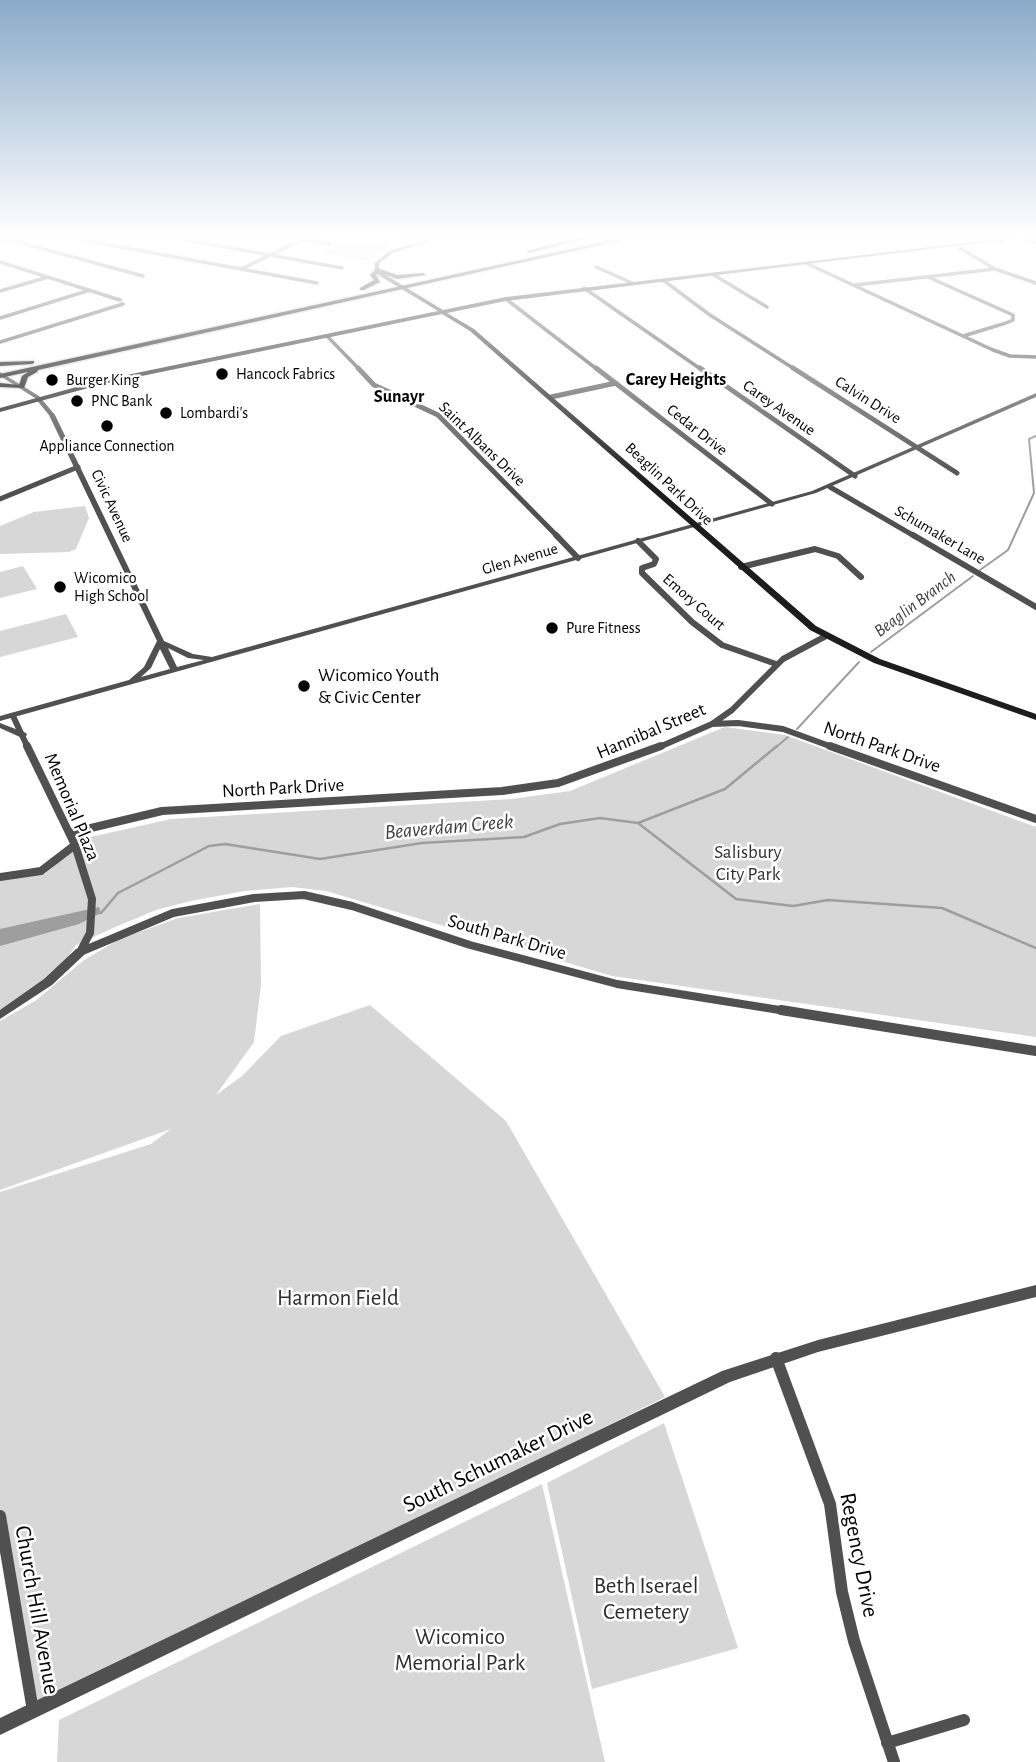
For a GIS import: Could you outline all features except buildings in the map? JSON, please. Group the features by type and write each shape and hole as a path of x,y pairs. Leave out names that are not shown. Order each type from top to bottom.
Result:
{"main road":[{"path":"0,364 32,362 233,318"},
{"path":"0,374 261,318"},
{"path":"0,410 37,397 414,318"},
{"path":"404,320 416,318"},
{"path":"443,318 460,321"},
{"name":"Beaglin Park Drive","path":"456,318 643,477 693,526 802,620 826,636 885,664 1036,717"},
{"path":"0,374 115,345"},
{"path":"0,385 22,387 23,379 35,370 104,352"}],"street":[{"path":"0,342 72,318"},
{"name":"Cedar Drive","path":"531,318 772,504"},
{"name":"Carey Avenue","path":"628,318 855,476"},
{"name":"Calvin Drive","path":"715,318 957,473"},
{"path":"925,318 1004,355 1036,357"},
{"path":"963,336 1006,323 1013,318"},
{"name":"Saint Albans Drive","path":"327,337 374,385 438,415 578,558"},
{"name":"Civic Avenue","path":"0,374 37,397 52,415 175,671"},
{"path":"551,397 616,383"},
{"name":"Glen Avenue","path":"0,719 830,487 1036,395"},
{"path":"0,499 78,467"},
{"name":"Schumaker Lane","path":"830,487 1036,607"},
{"name":"Emory Court","path":"638,541 656,559 654,564 642,568 642,573 692,622 722,645 776,664"},
{"path":"741,567 814,549 838,556 861,577"},
{"name":"Hannibal Street","path":"502,791 558,783 625,761 712,724 732,710 776,664 826,636"},
{"path":"128,684 147,668 160,642 191,656 220,658"},
{"name":"Memorial Plaza","path":"13,716 75,845 92,908 92,922 80,952"},
{"name":"North Park Drive","path":"712,724 738,723 783,729 1036,819"},
{"path":"0,725 23,735"},
{"name":"North Park Drive","path":"69,833 162,811 502,791"},
{"path":"0,877 41,871 59,860 75,845"},
{"name":"South Park Drive","path":"0,1015 48,982 80,952 148,921 194,908 254,898 315,897 470,945 617,984 1036,1051"},
{"name":"South Schumaker Drive","path":"0,1727 727,1376 776,1358 1036,1291"},
{"name":"Regency Drive","path":"776,1358 830,1504 848,1616 894,1762"},
{"name":"Church Hill Avenue","path":"0,1516 33,1711"},
{"path":"887,1743 964,1720"}],"green space":[{"path":"85,506 89,518 76,549 69,552 0,554 0,526 34,512"},
{"path":"23,566 37,589 0,598 0,572"},
{"path":"66,614 78,637 0,657 0,631"},
{"name":"Salisbury City Park","path":"725,727 785,735 1036,827 1036,1037 612,976 326,891 292,887 245,891 191,901 156,910 113,928 76,945 66,960 37,986 0,1012 0,879 45,874 86,838 171,819 511,799 570,791"},
{"name":"Harmon Field","path":"260,904 261,985 254,1042 216,1095 242,1076 281,1036 370,1005 506,1121 665,1397 33,1711 0,1535 0,1192 151,1144 171,1129 0,1190 0,1021 35,1001 84,960 120,939 178,918"},
{"name":"Beth Iserael Cemetery","path":"664,1423 738,1648 592,1689 547,1483"},
{"name":"Wicomico Memorial Park","path":"542,1484 605,1762 57,1762 59,1720"}],"shaded area":[{"path":"99,907 101,913 79,924 0,946 0,929"}],"waterway":[{"name":"Beaglin Branch","path":"980,570 1008,550 1034,493 1029,439 1036,436"},
{"name":"Beaglin Branch","path":"871,652 973,576"},
{"name":"Beaglin Branch","path":"797,729 859,662"},
{"name":"Beaglin Branch","path":"775,748 788,737"},
{"name":"Beaglin Branch","path":"638,823 725,789 777,746"},
{"name":"Beaverdam Creek","path":"101,913 118,893 209,846 225,844 320,859 422,843 524,837 560,824 600,818 638,823"},
{"name":"Beaverdam Creek","path":"638,823 736,899 793,906 828,900 942,908 1036,948"}],"place":[{"name":"Hancock Fabrics","path":"222,374"},
{"name":"Burger King","path":"52,380"},
{"name":"PNC Bank","path":"77,401"},
{"name":"Lombardi's","path":"166,413"},
{"name":"Appliance Connection","path":"107,426"},
{"name":"Wicomico High School","path":"60,587"},
{"name":"Pure Fitness","path":"552,628"},
{"name":"Wicomico Youth & Civic Center","path":"304,686"}],"district":[{"name":"Carey Heights","path":"676,380"},
{"name":"Sunayr","path":"399,397"}]}
